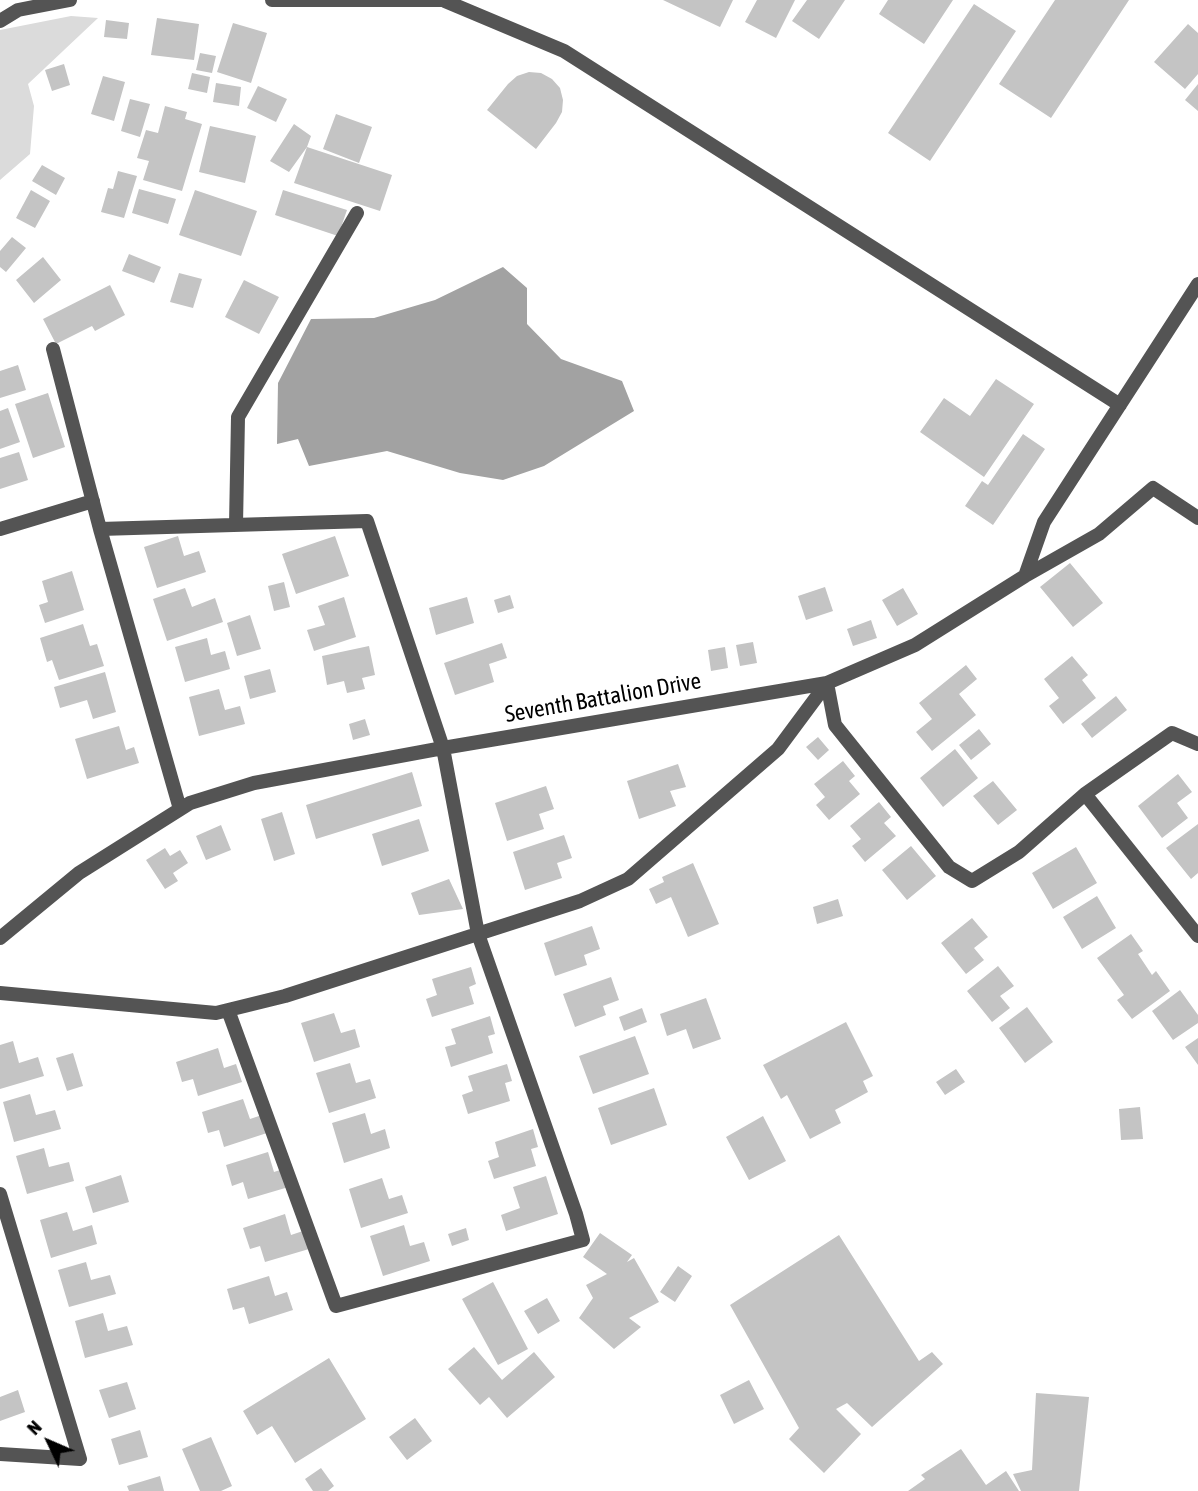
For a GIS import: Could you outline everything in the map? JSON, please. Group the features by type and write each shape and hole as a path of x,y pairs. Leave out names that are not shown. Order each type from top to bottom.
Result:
{"street":[{"path":"0,21 18,10 70,0"},
{"path":"272,0 445,0 564,51 1120,405"},
{"path":"236,525 238,417 357,213"},
{"path":"1025,576 1044,522 1198,284"},
{"path":"53,349 100,529 180,809"},
{"name":"Seventh Battalion Drive","path":"0,937 79,873 190,803 254,783 828,683 915,645 1025,576 1099,534 1153,488 1198,518"},
{"path":"0,529 93,501"},
{"path":"100,529 367,521 443,748 478,934 583,1240 336,1306 228,1010"},
{"path":"828,683 835,725 949,867 972,881 1019,852 1085,794 1172,733 1198,744"},
{"path":"0,993 216,1013 285,996 580,901 628,879 778,749 828,683"},
{"path":"1085,794 1198,936"},
{"path":"0,1194 80,1459 0,1454"}],"shaded area":[{"path":"71,16 98,18 28,84 34,106 30,154 0,180 0,30"},
{"path":"503,267 527,288 527,324 561,359 622,381 634,411 544,466 503,480 460,473 387,451 309,466 298,439 277,444 278,383 311,319 374,318 435,300"}],"building":[{"path":"663,0 733,0 720,27"},
{"path":"757,0 795,0 776,38 745,22"},
{"path":"807,0 845,0 819,39 792,21"},
{"path":"888,0 953,0 924,44 879,14"},
{"path":"1055,0 1129,0 1051,118 999,84"},
{"path":"974,4 1016,31 930,161 888,133"},
{"path":"157,18 199,24 194,60 151,55"},
{"path":"106,20 129,23 127,39 104,37"},
{"path":"233,23 267,33 251,83 217,72"},
{"path":"1188,24 1198,33 1198,74 1185,89 1154,62"},
{"path":"200,53 216,56 212,73 196,70"},
{"path":"64,64 70,85 52,91 45,70"},
{"path":"529,72 541,73 552,79 560,88 563,100 562,112 556,123 536,149 487,110 508,84 517,76"},
{"path":"192,73 210,77 207,93 188,89"},
{"path":"103,76 125,82 114,121 91,114"},
{"path":"216,83 241,87 239,106 213,102"},
{"path":"1198,84 1198,111 1185,100"},
{"path":"258,86 287,99 276,122 247,108"},
{"path":"130,99 150,104 140,137 121,131"},
{"path":"165,106 187,112 185,119 202,124 182,191 143,180 149,161 137,158 146,130 158,133"},
{"path":"336,114 372,127 359,163 323,149"},
{"path":"294,124 311,136 307,147 289,172 270,161"},
{"path":"210,126 256,136 245,183 199,172"},
{"path":"307,147 392,175 380,211 294,183"},
{"path":"42,165 65,178 56,195 32,181"},
{"path":"118,171 137,176 124,218 101,212 108,188 113,189"},
{"path":"139,189 176,199 168,224 132,213"},
{"path":"31,190 50,201 35,228 16,218"},
{"path":"195,190 257,211 241,256 179,235"},
{"path":"283,190 347,210 338,236 275,215"},
{"path":"12,237 26,248 6,272 0,267 0,251"},
{"path":"129,254 161,267 154,283 122,271"},
{"path":"43,257 61,280 34,303 16,280"},
{"path":"179,273 202,279 193,308 170,302"},
{"path":"244,280 279,297 259,334 225,317"},
{"path":"110,285 125,315 95,331 92,326 56,344 43,319"},
{"path":"18,365 26,390 0,398 0,371"},
{"path":"996,379 1034,404 984,477 920,432 944,398 970,416"},
{"path":"48,393 65,447 33,458 15,404"},
{"path":"8,408 20,442 0,449 0,411"},
{"path":"1023,434 1045,449 993,525 965,506 982,481 988,485"},
{"path":"19,452 28,480 0,489 0,458"},
{"path":"178,536 184,556 199,551 206,572 157,588 144,547"},
{"path":"335,536 349,576 296,594 282,554"},
{"path":"1070,563 1103,603 1073,627 1040,587"},
{"path":"72,571 84,610 45,623 39,605 48,602 42,581"},
{"path":"284,582 290,607 274,611 268,586"},
{"path":"825,587 833,611 806,620 798,596"},
{"path":"185,588 192,607 215,598 223,622 167,641 153,599"},
{"path":"903,588 918,614 897,626 882,600"},
{"path":"510,595 514,608 498,613 494,600"},
{"path":"344,597 356,637 314,651 307,630 325,625 318,606"},
{"path":"467,597 474,623 436,635 429,608"},
{"path":"250,615 261,649 237,656 227,623"},
{"path":"871,620 877,638 853,646 847,629"},
{"path":"83,624 90,646 97,644 104,666 59,680 52,660 47,662 40,638"},
{"path":"207,638 211,655 225,651 230,669 185,682 175,647"},
{"path":"753,642 757,663 740,666 736,645"},
{"path":"502,643 507,658 489,664 494,682 455,695 444,663"},
{"path":"369,646 375,675 362,678 365,689 347,693 344,681 327,685 322,656"},
{"path":"725,647 728,668 711,671 708,650"},
{"path":"1072,656 1088,675 1082,680 1096,698 1063,724 1049,706 1059,698 1044,679"},
{"path":"966,665 977,679 959,694 976,715 932,751 916,732 932,719 919,703"},
{"path":"270,669 276,692 250,699 244,676"},
{"path":"105,672 116,712 93,719 87,700 60,708 54,687"},
{"path":"219,689 225,710 240,706 245,724 199,736 189,697"},
{"path":"1116,696 1127,710 1092,738 1081,724"},
{"path":"365,719 370,735 353,740 349,724"},
{"path":"119,726 126,750 134,747 139,763 87,779 75,739"},
{"path":"979,729 991,744 971,760 959,745"},
{"path":"818,737 829,750 818,760 806,747"},
{"path":"955,749 978,778 943,807 920,778"},
{"path":"843,761 855,776 849,781 860,794 829,820 816,805 825,797 814,784"},
{"path":"678,764 686,787 670,791 676,806 639,819 627,781"},
{"path":"412,772 422,806 316,839 306,805"},
{"path":"1178,774 1192,792 1177,803 1188,818 1162,838 1138,806"},
{"path":"993,781 1017,810 998,825 973,796"},
{"path":"546,786 554,809 539,814 544,829 507,841 495,803"},
{"path":"879,802 891,817 884,823 896,836 865,862 852,846 861,839 850,826"},
{"path":"282,812 295,854 274,861 261,819"},
{"path":"419,819 429,851 382,866 372,834"},
{"path":"1198,824 1198,873 1191,879 1166,848"},
{"path":"221,825 231,850 206,860 196,836"},
{"path":"564,835 572,858 557,863 562,878 525,890 513,852"},
{"path":"911,846 936,876 907,900 882,870"},
{"path":"1076,847 1097,883 1053,909 1032,873"},
{"path":"165,848 170,856 180,850 188,863 173,873 178,881 165,889 146,860"},
{"path":"693,863 719,924 688,937 671,897 656,904 649,889 664,882 662,877"},
{"path":"449,879 463,909 419,915 411,893"},
{"path":"1097,896 1116,928 1082,949 1063,917"},
{"path":"838,899 843,916 817,924 813,907"},
{"path":"972,918 988,937 974,948 984,960 966,974 941,943"},
{"path":"592,926 600,949 584,955 587,965 555,976 544,943"},
{"path":"1131,934 1143,951 1138,954 1152,975 1156,971 1170,991 1132,1019 1117,1000 1124,995 1097,958"},
{"path":"998,966 1014,986 1000,996 1010,1008 992,1022 967,991"},
{"path":"471,967 476,984 469,987 474,1004 432,1017 426,999 437,995 432,979"},
{"path":"611,977 619,1000 603,1006 606,1015 575,1027 563,994"},
{"path":"1180,990 1198,1015 1198,1023 1173,1040 1152,1011"},
{"path":"706,998 721,1039 693,1049 686,1029 667,1036 660,1014"},
{"path":"1027,1007 1053,1042 1025,1063 999,1028"},
{"path":"642,1008 647,1022 624,1031 619,1017"},
{"path":"334,1013 341,1033 355,1029 360,1047 314,1062 301,1023"},
{"path":"490,1016 495,1034 488,1036 493,1053 451,1067 445,1047 456,1044 451,1029"},
{"path":"846,1022 873,1076 863,1081 868,1092 835,1110 841,1123 810,1139 787,1095 781,1099 763,1065"},
{"path":"635,1036 649,1074 593,1094 579,1056"},
{"path":"1198,1038 1198,1065 1185,1047"},
{"path":"13,1041 19,1063 38,1057 44,1076 0,1089 0,1045"},
{"path":"218,1048 224,1068 236,1064 242,1082 198,1096 193,1079 182,1082 176,1062"},
{"path":"73,1053 83,1086 67,1091 56,1058"},
{"path":"350,1063 356,1083 370,1079 376,1098 329,1113 316,1073"},
{"path":"507,1064 512,1081 505,1083 510,1101 468,1114 462,1095 473,1091 468,1076"},
{"path":"956,1069 965,1082 945,1095 936,1082"},
{"path":"654,1088 667,1125 611,1145 598,1108"},
{"path":"30,1094 36,1115 55,1110 61,1129 14,1142 3,1102"},
{"path":"243,1099 250,1119 262,1115 267,1133 224,1147 219,1130 208,1133 202,1112"},
{"path":"1140,1107 1143,1139 1121,1140 1119,1109"},
{"path":"365,1113 371,1134 385,1129 390,1148 344,1163 332,1123"},
{"path":"763,1116 786,1161 749,1180 726,1137"},
{"path":"533,1129 538,1147 531,1149 536,1166 494,1179 488,1161 499,1157 495,1142"},
{"path":"44,1148 49,1167 69,1162 74,1181 27,1194 16,1156"},
{"path":"268,1152 274,1172 286,1168 292,1186 248,1199 243,1182 232,1186 226,1165"},
{"path":"121,1175 129,1202 93,1213 85,1187"},
{"path":"546,1176 558,1214 506,1231 501,1215 520,1208 513,1187"},
{"path":"382,1178 389,1199 402,1195 408,1213 361,1228 349,1189"},
{"path":"67,1212 73,1231 92,1225 97,1244 51,1258 40,1220"},
{"path":"285,1214 291,1235 303,1231 309,1249 265,1262 260,1246 250,1249 243,1228"},
{"path":"404,1225 410,1246 424,1242 430,1261 383,1276 370,1236"},
{"path":"466,1228 469,1240 452,1246 448,1234"},
{"path":"600,1233 632,1255 627,1262 634,1258 659,1302 629,1318 641,1327 614,1349 579,1318 593,1298 586,1285 607,1274 583,1257"},
{"path":"839,1235 919,1361 932,1352 943,1364 872,1427 847,1403 836,1409 861,1434 824,1473 789,1439 799,1428 730,1305"},
{"path":"86,1262 91,1280 110,1275 116,1294 69,1307 58,1270"},
{"path":"678,1266 692,1276 675,1302 660,1292"},
{"path":"269,1276 275,1296 287,1292 293,1310 249,1324 244,1307 233,1310 227,1289"},
{"path":"493,1282 528,1349 498,1365 462,1299"},
{"path":"547,1298 560,1321 538,1334 524,1311"},
{"path":"103,1313 108,1331 127,1326 133,1345 85,1358 75,1321"},
{"path":"474,1347 502,1380 534,1352 555,1377 507,1418 489,1397 480,1405 448,1369"},
{"path":"329,1358 366,1419 295,1463 272,1426 257,1435 243,1411"},
{"path":"749,1380 764,1409 734,1424 720,1395"},
{"path":"127,1382 136,1409 109,1418 99,1390"},
{"path":"18,1390 25,1412 0,1421 0,1397"},
{"path":"1036,1393 1089,1397 1079,1491 1021,1491 1013,1474 1032,1470"},
{"path":"415,1418 432,1441 407,1460 389,1437"},
{"path":"140,1430 148,1457 119,1465 111,1439"},
{"path":"211,1437 232,1486 221,1491 200,1491 182,1449"},
{"path":"961,1449 986,1485 1006,1471 1019,1491 908,1491 925,1479 921,1475"},
{"path":"321,1468 334,1486 328,1491 313,1491 305,1479"},
{"path":"160,1476 164,1491 129,1491 127,1486"}]}
